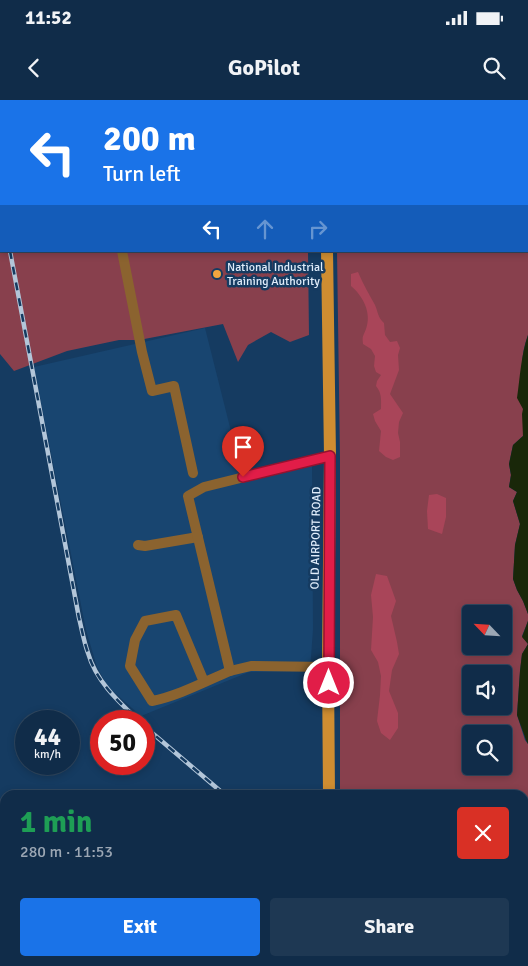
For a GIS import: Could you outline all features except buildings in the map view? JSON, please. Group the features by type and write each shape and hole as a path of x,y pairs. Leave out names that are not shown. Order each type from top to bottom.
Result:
{"main road":[{"name":"OLD AIRPORT ROAD","path":"327,252 330,456 329,790"}],"street":[{"path":"122,252 142,352 152,391 174,386 192,473"},
{"path":"230,671 188,496 204,487 330,456"},
{"path":"138,545 145,546 198,537"},
{"path":"204,682 176,615 145,620 135,640 130,666 152,701 163,699 204,682 230,671 250,666 328,667"}],"shaded area":[{"path":"0,252 308,252 309,335 290,342 271,332 248,345 238,362 223,324 139,340 119,340 67,351 14,371 0,354"},
{"path":"337,252 528,252 528,335 523,354 522,372 523,436 513,445 509,464 511,475 509,487 517,492 513,501 520,524 515,545 513,579 528,614 528,621 522,636 528,644 522,654 517,715 528,744 528,790 340,790 340,459"},
{"path":"358,272 379,317 384,323 385,335 390,342 397,341 400,348 398,355 399,370 390,394 403,413 399,422 398,433 400,457 393,460 379,451 381,431 373,414 381,409 380,394 376,386 381,375 376,372 374,366 375,356 371,349 363,344 363,337 368,323 367,311 363,300 351,286 351,274"},
{"path":"205,328 241,471 312,463 313,629 310,671 249,672 155,710 134,710 108,687 97,667 86,630 34,367"},
{"path":"528,335 528,614 513,579 515,545 520,524 513,501 517,492 509,487 511,475 509,464 513,445 523,436 523,409 517,398 522,358"},
{"path":"437,494 446,498 446,517 442,534 428,529 427,511 429,495"},
{"path":"376,574 387,576 396,601 391,616 399,654 392,670 389,691 398,713 398,728 390,740 381,733 377,721 381,676 378,662 371,650 373,617 371,595"},
{"path":"528,621 528,644 522,637"},
{"path":"528,644 528,744 517,715 522,654"}],"railway":[{"path":"10,252 85,645 96,673 128,710"},
{"path":"155,735 219,790"}],"place":[{"name":"National Industrial Training Authority","path":"217,274"}],"route":[{"path":"243,477 330,456 329,683"}]}
